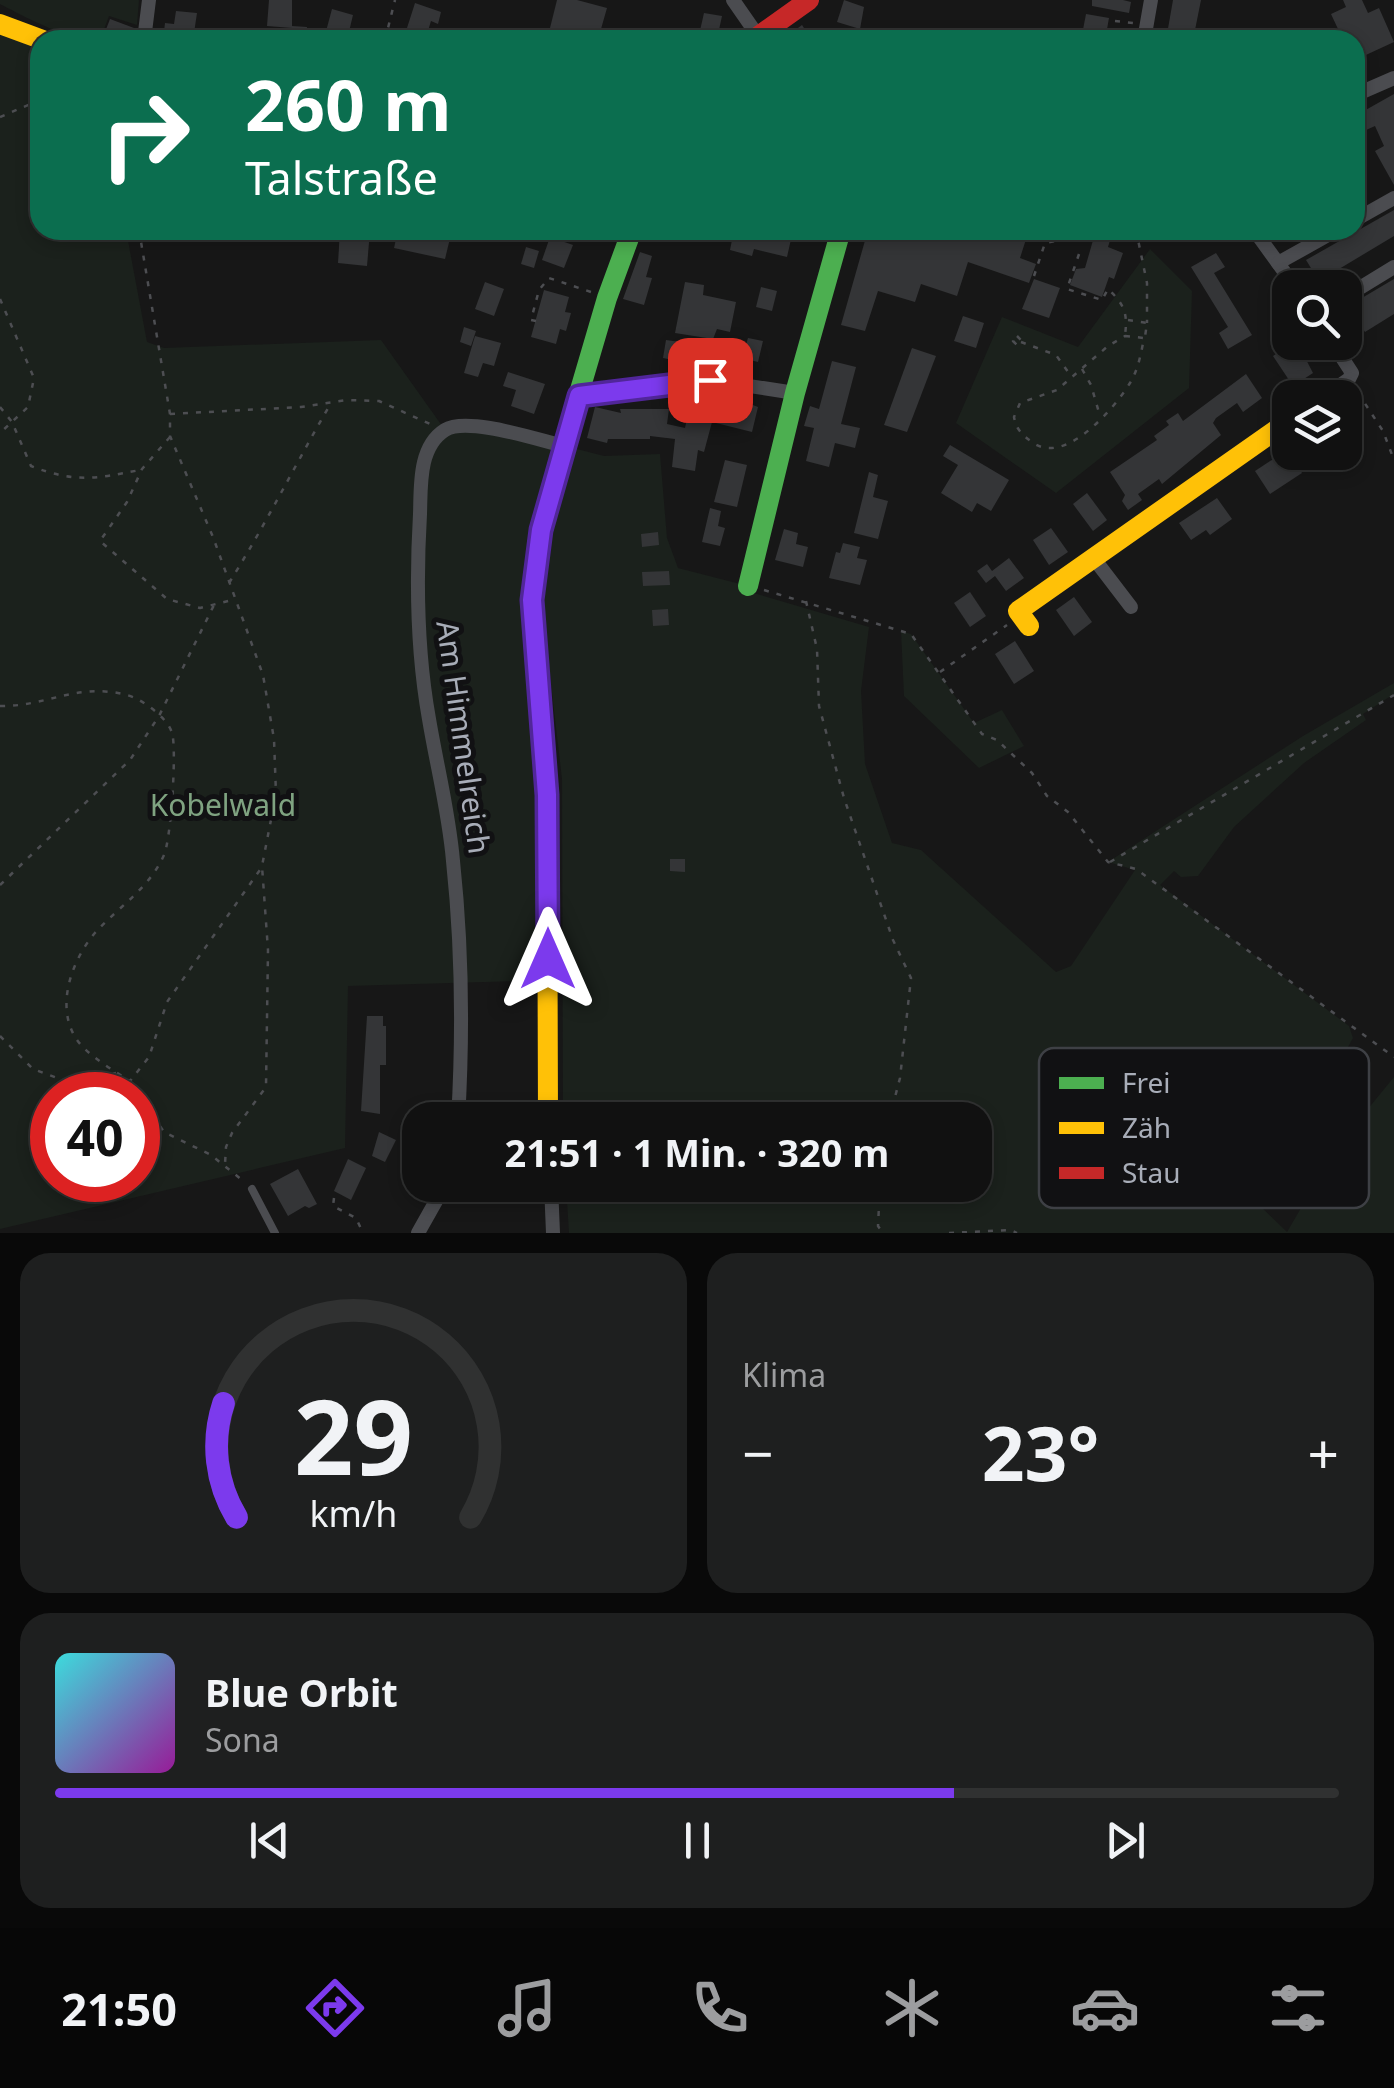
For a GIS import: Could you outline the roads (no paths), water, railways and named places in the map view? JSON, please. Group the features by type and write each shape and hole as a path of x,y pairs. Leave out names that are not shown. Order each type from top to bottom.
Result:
{"street":[{"path":"145,30 149,0"},
{"path":"734,0 751,30"},
{"path":"767,30 809,0"},
{"path":"1146,30 1151,0"},
{"path":"0,24 30,35"},
{"path":"1365,91 1394,78"},
{"path":"1365,214 1393,199"},
{"path":"548,1102 547,795 532,600 541,530 607,298 628,240"},
{"path":"748,586 795,393 838,240"},
{"path":"1261,240 1283,270"},
{"path":"1278,263 1319,240"},
{"path":"1362,287 1394,267"},
{"path":"579,396 710,380 795,393"},
{"name":"Am Himmelreich","path":"458,1102 455,880 423,675 418,597 422,474 429,449 445,430 474,426 564,446"},
{"path":"1026,620 1018,610 1272,432"},
{"path":"1092,556 1130,607"},
{"path":"418,1233 435,1202"},
{"path":"552,1202 554,1233"}],"lane":[{"path":"252,1189 275,1233"}],"park label":[{"name":"Kobelwald","path":"223,804"}]}
